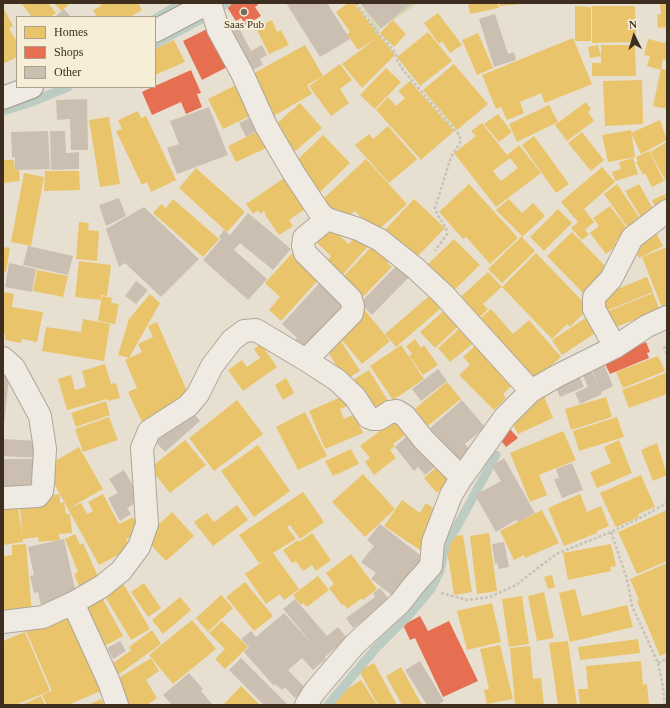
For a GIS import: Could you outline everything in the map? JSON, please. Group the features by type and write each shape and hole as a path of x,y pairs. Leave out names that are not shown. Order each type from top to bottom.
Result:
{"street":[{"path":"156,30 209,3 218,29 242,73 266,126 320,213 327,219 358,229 380,240 415,268 444,295 531,391"},
{"path":"3,98 29,88"},
{"path":"615,347 594,309 594,297 611,279 632,238 667,211"},
{"path":"306,360 352,313 353,306 351,299 305,253 303,246 304,238 327,219"},
{"path":"306,705 314,692 355,644 400,603 431,566 433,542 451,495 505,417 531,391 557,376 615,347 647,326 667,317"},
{"path":"3,622 43,617 73,603 101,587 122,571 139,547 148,524 142,448 149,431 188,406 198,394 212,366 232,340 244,331 256,330 337,380 355,397 368,416 373,419 379,419 390,412 397,411 405,416 424,440 457,473 460,480"},
{"path":"3,358 14,368 40,416 45,449 42,491 38,496 3,498"},
{"path":"73,603 109,682 117,705"}],"path":[{"path":"356,3 377,32 396,54 397,60 403,70 460,136 460,143 451,157 435,208 446,228 447,234 438,249 415,268"},
{"path":"414,585 467,600 490,598 516,585 556,554 611,532 667,503"},
{"path":"611,532 627,579 632,606 658,663 665,705"},
{"path":"658,663 667,658"}],"green space":[{"path":"360,3 418,3 377,32"}],"building: Homes":[{"path":"21,3 48,3 56,13 52,16 31,16"},
{"path":"54,3 71,3 61,11"},
{"path":"99,3 138,3 142,10 132,16 96,16 93,10 101,6"},
{"path":"348,3 354,3 377,33 374,35 378,34 395,55 362,88 342,64 377,38 358,50 347,34 350,32 336,12"},
{"path":"468,3 498,3 499,8 470,14"},
{"path":"500,3 521,3 522,4 500,6"},
{"path":"660,3 667,3 667,27 658,28 657,15 661,14"},
{"path":"575,6 591,7 591,41 575,41"},
{"path":"592,6 635,6 636,42 592,43"},
{"path":"3,7 13,26 9,28 16,40 16,58 5,63 3,62"},
{"path":"438,13 462,45 450,53 442,41 439,44 424,23"},
{"path":"272,20 277,32 281,30 289,45 269,54 256,28"},
{"path":"393,20 406,34 394,47 380,33"},
{"path":"428,32 452,61 420,86 397,57"},
{"path":"478,33 493,68 477,75 462,40"},
{"path":"573,38 592,84 545,103 541,93 520,102 524,113 507,120 501,107 496,109 482,75"},
{"path":"666,38 667,60 663,59 661,70 647,66 650,56 644,55 648,39 665,43"},
{"path":"174,40 185,62 156,75 156,49"},
{"path":"305,45 323,76 307,85 312,94 270,118 247,77"},
{"path":"598,45 601,56 590,58 588,47"},
{"path":"601,45 635,45 636,76 592,76 592,63 601,63"},
{"path":"340,64 352,80 340,89 349,103 331,116 309,86"},
{"path":"454,64 488,104 457,130 423,90"},
{"path":"386,68 401,82 375,109 360,95"},
{"path":"661,69 667,70 667,109 653,106"},
{"path":"642,80 643,124 605,126 603,81"},
{"path":"410,81 454,131 421,160 376,110 388,97 396,106 405,98 398,91"},
{"path":"242,82 256,113 223,129 208,99"},
{"path":"586,102 591,109 588,112 594,121 567,141 555,125"},
{"path":"300,103 322,128 291,155 270,129"},
{"path":"549,105 558,122 517,142 509,124"},
{"path":"138,111 141,118 146,116 176,180 151,192 147,182 142,185 116,131 122,129 118,120"},
{"path":"498,114 512,132 499,142 484,124"},
{"path":"109,117 120,184 100,187 89,120"},
{"path":"660,120 667,140 641,154 631,133"},
{"path":"482,123 507,155 519,145 541,173 496,207 454,153 476,136 471,131","holes":["510,158 518,168 501,181 493,171"]},
{"path":"388,126 417,159 389,183 355,145 369,134 373,139"},
{"path":"264,128 273,145 236,162 228,146"},
{"path":"631,130 635,157 608,162 602,135"},
{"path":"582,132 604,160 591,171 568,143"},
{"path":"323,135 350,163 320,192 293,164"},
{"path":"534,136 569,184 556,193 522,145"},
{"path":"667,142 667,183 650,152"},
{"path":"649,151 664,181 652,187 645,173 643,175 636,162 638,161 636,157"},
{"path":"633,158 638,174 615,181 612,172 621,169 619,162"},
{"path":"366,159 407,204 375,233 355,211 344,221 323,199"},
{"path":"4,160 14,160 15,171 19,170 20,181 3,183"},
{"path":"602,167 615,182 584,209 594,222 585,230 589,234 582,240 571,228 578,222 561,202"},
{"path":"196,168 245,212 227,232 179,188"},
{"path":"45,171 79,171 80,190 44,191"},
{"path":"24,173 44,177 31,246 11,242"},
{"path":"290,174 312,204 289,220 293,226 279,235 265,215 266,214 264,211 260,214 258,210 253,214 246,204"},
{"path":"469,184 518,238 490,264 466,237 463,239 439,212"},
{"path":"617,184 643,223 630,231 604,194"},
{"path":"639,184 656,214 643,221 625,191"},
{"path":"666,194 667,210 658,214 652,200"},
{"path":"173,199 219,239 203,257 153,213 161,204 166,208"},
{"path":"414,199 445,228 413,261 382,233"},
{"path":"509,199 522,213 533,203 545,216 522,237 535,251 502,283 488,269 522,236 496,210"},
{"path":"610,206 629,231 615,242 617,245 606,254 590,233 599,226 593,218"},
{"path":"558,209 572,223 544,251 530,237"},
{"path":"79,222 89,223 88,230 99,231 97,261 76,259"},
{"path":"328,226 349,244 359,232 371,243 337,281 321,267 331,256 315,241"},
{"path":"655,231 663,246 639,258 631,243"},
{"path":"572,232 612,273 587,297 547,256"},
{"path":"454,239 480,265 450,294 424,268"},
{"path":"376,242 392,258 387,263 392,267 359,301 338,282"},
{"path":"3,247 10,248 6,272 3,271"},
{"path":"667,247 667,308 663,310 642,257"},
{"path":"294,251 322,276 281,321 269,310 280,297 265,283"},
{"path":"536,253 589,308 570,327 567,324 552,339 502,287"},
{"path":"79,261 111,265 107,296 101,295 101,300 75,297"},
{"path":"37,270 68,276 63,297 33,291"},
{"path":"488,272 502,287 483,304 488,309 475,322 456,301"},
{"path":"647,277 653,292 603,312 597,297"},
{"path":"436,290 447,303 396,347 385,334"},
{"path":"3,292 14,294 12,307 43,312 37,342 22,339 21,343 5,340 5,334 3,334"},
{"path":"653,293 660,310 608,330 601,314"},
{"path":"150,294 160,303 129,358 118,355 129,319"},
{"path":"102,296 112,298 111,303 119,304 115,324 98,321"},
{"path":"450,305 464,321 435,348 420,332"},
{"path":"364,309 390,341 362,364 336,333"},
{"path":"491,309 513,334 529,320 561,357 528,385 474,324"},
{"path":"593,313 603,328 562,355 552,340"},
{"path":"83,319 110,324 104,361 42,351 46,327 81,332"},
{"path":"157,322 191,400 142,422 128,392 137,388 125,360 142,352 138,344 153,337 148,326"},
{"path":"462,326 476,341 450,362 438,348"},
{"path":"339,338 360,371 345,380 325,347"},
{"path":"415,339 421,348 424,345 438,365 423,375 409,356 412,354 406,346"},
{"path":"482,339 519,379 503,394 506,398 494,410 459,375 470,365 463,357"},
{"path":"261,344 277,367 243,391 228,370 242,360 247,367 260,358 254,349"},
{"path":"401,345 424,379 393,400 370,366"},
{"path":"658,356 665,371 623,388 616,372"},
{"path":"105,364 111,384 116,383 120,398 108,401 107,399 67,410 58,379 71,375 75,390 86,387 82,371"},
{"path":"369,370 390,404 372,415 351,381"},
{"path":"666,373 667,394 629,408 622,390"},
{"path":"286,378 294,393 283,400 275,385"},
{"path":"447,382 461,399 424,429 411,412"},
{"path":"543,394 553,418 518,434 511,421"},
{"path":"346,395 351,405 340,409 344,419 354,414 363,433 325,449 309,411"},
{"path":"606,397 612,417 571,430 565,409"},
{"path":"237,400 263,434 214,471 189,438"},
{"path":"106,401 110,415 76,427 71,413"},
{"path":"305,412 327,456 298,470 276,427"},
{"path":"109,417 118,440 83,452 75,429"},
{"path":"398,417 409,432 393,444 395,446 390,450 396,458 374,475 365,462 370,458 360,446"},
{"path":"617,417 624,437 579,451 573,431"},
{"path":"563,431 576,460 539,475 547,495 530,502 510,453"},
{"path":"185,440 206,465 170,493 150,468"},
{"path":"619,440 632,473 597,488 590,472 611,463 604,447"},
{"path":"657,443 667,475 653,481 641,450"},
{"path":"258,445 290,491 254,517 221,471"},
{"path":"79,447 103,489 68,509 45,467"},
{"path":"351,449 359,464 333,476 325,461"},
{"path":"440,464 453,479 437,493 424,478"},
{"path":"363,474 395,509 365,537 332,502"},
{"path":"641,475 655,507 638,514 639,517 616,527 600,493"},
{"path":"303,492 324,522 300,539 290,525 287,527 296,539 273,553 299,589 284,600 280,594 266,604 245,574 266,559 259,563 239,535"},
{"path":"60,494 60,503 64,502 66,514 70,514 72,533 59,534 60,540 39,542 38,537 23,539 23,542 3,545 3,500 17,498 22,536 20,506 35,497"},
{"path":"103,494 119,524 133,517 141,531 126,539 131,548 99,565 68,509 81,503 87,514 93,511 88,502"},
{"path":"580,494 587,512 601,506 609,526 597,531 597,533 564,546 548,508"},
{"path":"402,500 420,513 426,503 437,511 438,524 420,550 384,526"},
{"path":"237,505 248,520 213,546 194,522 207,513 214,522"},
{"path":"542,510 559,543 525,558 524,555 514,560 500,531"},
{"path":"667,510 667,561 637,574 618,532"},
{"path":"172,512 194,536 166,561 144,538"},
{"path":"312,533 331,560 316,571 312,565 303,571 296,561 292,563 283,550"},
{"path":"489,533 497,591 477,594 470,536"},
{"path":"75,534 80,545 83,543 101,583 80,588 74,574 78,572 65,539"},
{"path":"463,535 472,592 454,595 445,537"},
{"path":"26,544 32,614 11,616 11,610 3,611 3,556 12,555 12,545"},
{"path":"611,544 616,566 610,567 611,571 568,580 563,553"},
{"path":"351,554 377,589 363,600 362,598 347,609 329,588 334,584 326,573"},
{"path":"667,563 667,653 660,656 637,601 639,600 630,579"},
{"path":"552,575 555,587 548,589 544,577"},
{"path":"318,576 329,590 307,607 303,603 301,605 293,595"},
{"path":"120,578 150,629 131,640 101,590"},
{"path":"245,582 273,616 254,631 226,597"},
{"path":"144,583 161,608 148,617 131,592"},
{"path":"575,589 582,616 627,605 633,627 570,642 559,593"},
{"path":"99,592 123,636 97,650 79,602"},
{"path":"544,592 554,638 537,641 528,596"},
{"path":"221,595 233,608 208,632 196,618"},
{"path":"522,596 529,644 509,647 502,599"},
{"path":"180,597 191,610 163,634 152,620"},
{"path":"492,603 501,642 467,650 457,611"},
{"path":"75,611 108,688 68,705 47,705 42,695 52,691 26,631"},
{"path":"192,620 216,649 173,684 149,655"},
{"path":"222,621 248,647 225,669 215,659 225,649 209,633"},
{"path":"152,630 161,644 115,677 108,667 131,650 129,647"},
{"path":"25,632 50,691 15,705 3,705 3,641"},
{"path":"638,639 640,653 580,660 578,647"},
{"path":"568,641 577,705 558,705 549,643"},
{"path":"500,645 513,699 487,704 484,690 489,689 480,649"},
{"path":"530,646 533,679 541,678 544,705 515,705 510,648"},
{"path":"151,658 159,671 146,680 157,698 147,705 127,705 112,682"},
{"path":"641,661 643,685 647,684 649,705 580,705 578,689 588,689 586,666"},
{"path":"374,663 397,705 378,705 359,671"},
{"path":"401,667 422,705 402,705 386,676"},
{"path":"361,680 377,705 335,705 331,699"},
{"path":"241,686 260,705 223,705"},
{"path":"41,696 45,705 21,705"},
{"path":"101,699 104,705 88,705"}],"building: Shops":[{"name":"Saas Pub","path":"233,3 257,3 258,5 255,7 261,16 246,25 241,18 236,21 227,7"},
{"path":"213,26 233,64 202,80 183,41"},
{"path":"191,70 201,93 197,94 202,107 186,114 181,102 152,115 142,92 150,88 156,88 156,86"},
{"path":"646,342 650,352 647,353 649,358 610,374 603,360"},
{"path":"510,429 518,438 506,447 499,438"},
{"path":"420,616 428,631 449,621 478,681 443,697 415,638 410,640 403,625"}],"building: Other":[{"path":"286,3 327,3 350,39 320,57"},
{"path":"360,3 412,3 381,28"},
{"path":"64,9 70,16 56,16"},
{"path":"495,14 508,54 514,52 516,60 494,67 479,19"},
{"path":"239,28 251,51 262,45 267,55 260,59 263,65 247,73 227,35"},
{"path":"87,99 88,150 71,150 70,119 57,120 56,100"},
{"path":"209,107 228,155 177,174 167,148 179,144 170,121"},
{"path":"253,116 260,129 246,137 239,123"},
{"path":"48,131 50,169 15,170 15,157 12,157 11,132"},
{"path":"50,131 65,131 66,153 79,152 79,169 51,170"},
{"path":"119,198 126,216 106,226 99,205"},
{"path":"144,207 199,259 161,297 125,263 119,267 106,229"},
{"path":"248,213 291,249 273,270 240,243 234,250 267,279 248,300 203,260 221,239 219,237 224,230 230,235"},
{"path":"28,246 73,256 68,275 23,265"},
{"path":"9,263 36,269 32,292 5,287"},
{"path":"398,264 410,276 372,315 360,303"},
{"path":"323,279 348,300 304,350 294,341 297,338 282,324"},
{"path":"136,281 148,290 136,304 125,296"},
{"path":"603,362 613,386 601,392 602,394 580,404 575,393 588,387 581,371 590,367 599,388 591,367"},
{"path":"3,366 10,367 4,425 3,425"},
{"path":"438,369 447,381 421,401 412,389"},
{"path":"578,372 584,387 560,397 554,383"},
{"path":"462,400 485,427 465,444 470,450 458,461 430,428"},
{"path":"189,407 200,421 165,452 153,439"},
{"path":"411,432 437,465 425,475 418,467 414,471 395,447"},
{"path":"3,439 40,441 39,458 3,456"},
{"path":"504,458 535,513 518,522 516,520 496,532 475,495 501,481 492,466"},
{"path":"3,459 38,459 38,495 3,496"},
{"path":"572,463 583,490 562,498 554,479 559,478 556,469"},
{"path":"124,470 141,500 127,508 131,514 120,521 108,498 118,493 109,479"},
{"path":"380,524 424,558 393,596 371,579 376,573 361,562 374,546 367,540"},
{"path":"64,539 77,598 42,610 38,592 34,593 30,576 34,575 28,547"},
{"path":"504,542 509,567 499,569 497,563 495,564 492,544"},
{"path":"380,588 390,601 353,628 346,618 375,597 373,593"},
{"path":"295,599 327,636 338,627 347,638 325,657 326,659 313,670 302,658 288,670 306,689 295,698 285,687 282,690 275,684 274,686 244,652 249,647 241,639 251,631 256,637 284,613 314,646 283,609"},
{"path":"120,641 126,651 113,659 107,648"},
{"path":"241,658 288,705 264,705 229,670"},
{"path":"420,661 444,701 437,705 427,705 405,670"},
{"path":"189,673 203,689 201,691 213,705 172,705 163,695"}],"waterway":[{"path":"156,18 181,3"},
{"path":"213,12 227,3"},
{"path":"156,43 205,17"},
{"path":"3,111 29,103 66,88"},
{"path":"328,705 376,648 409,615 431,589 440,571 446,542 455,530 496,455"}],"place":[{"name":"Saas Pub","path":"244,12"}]}
